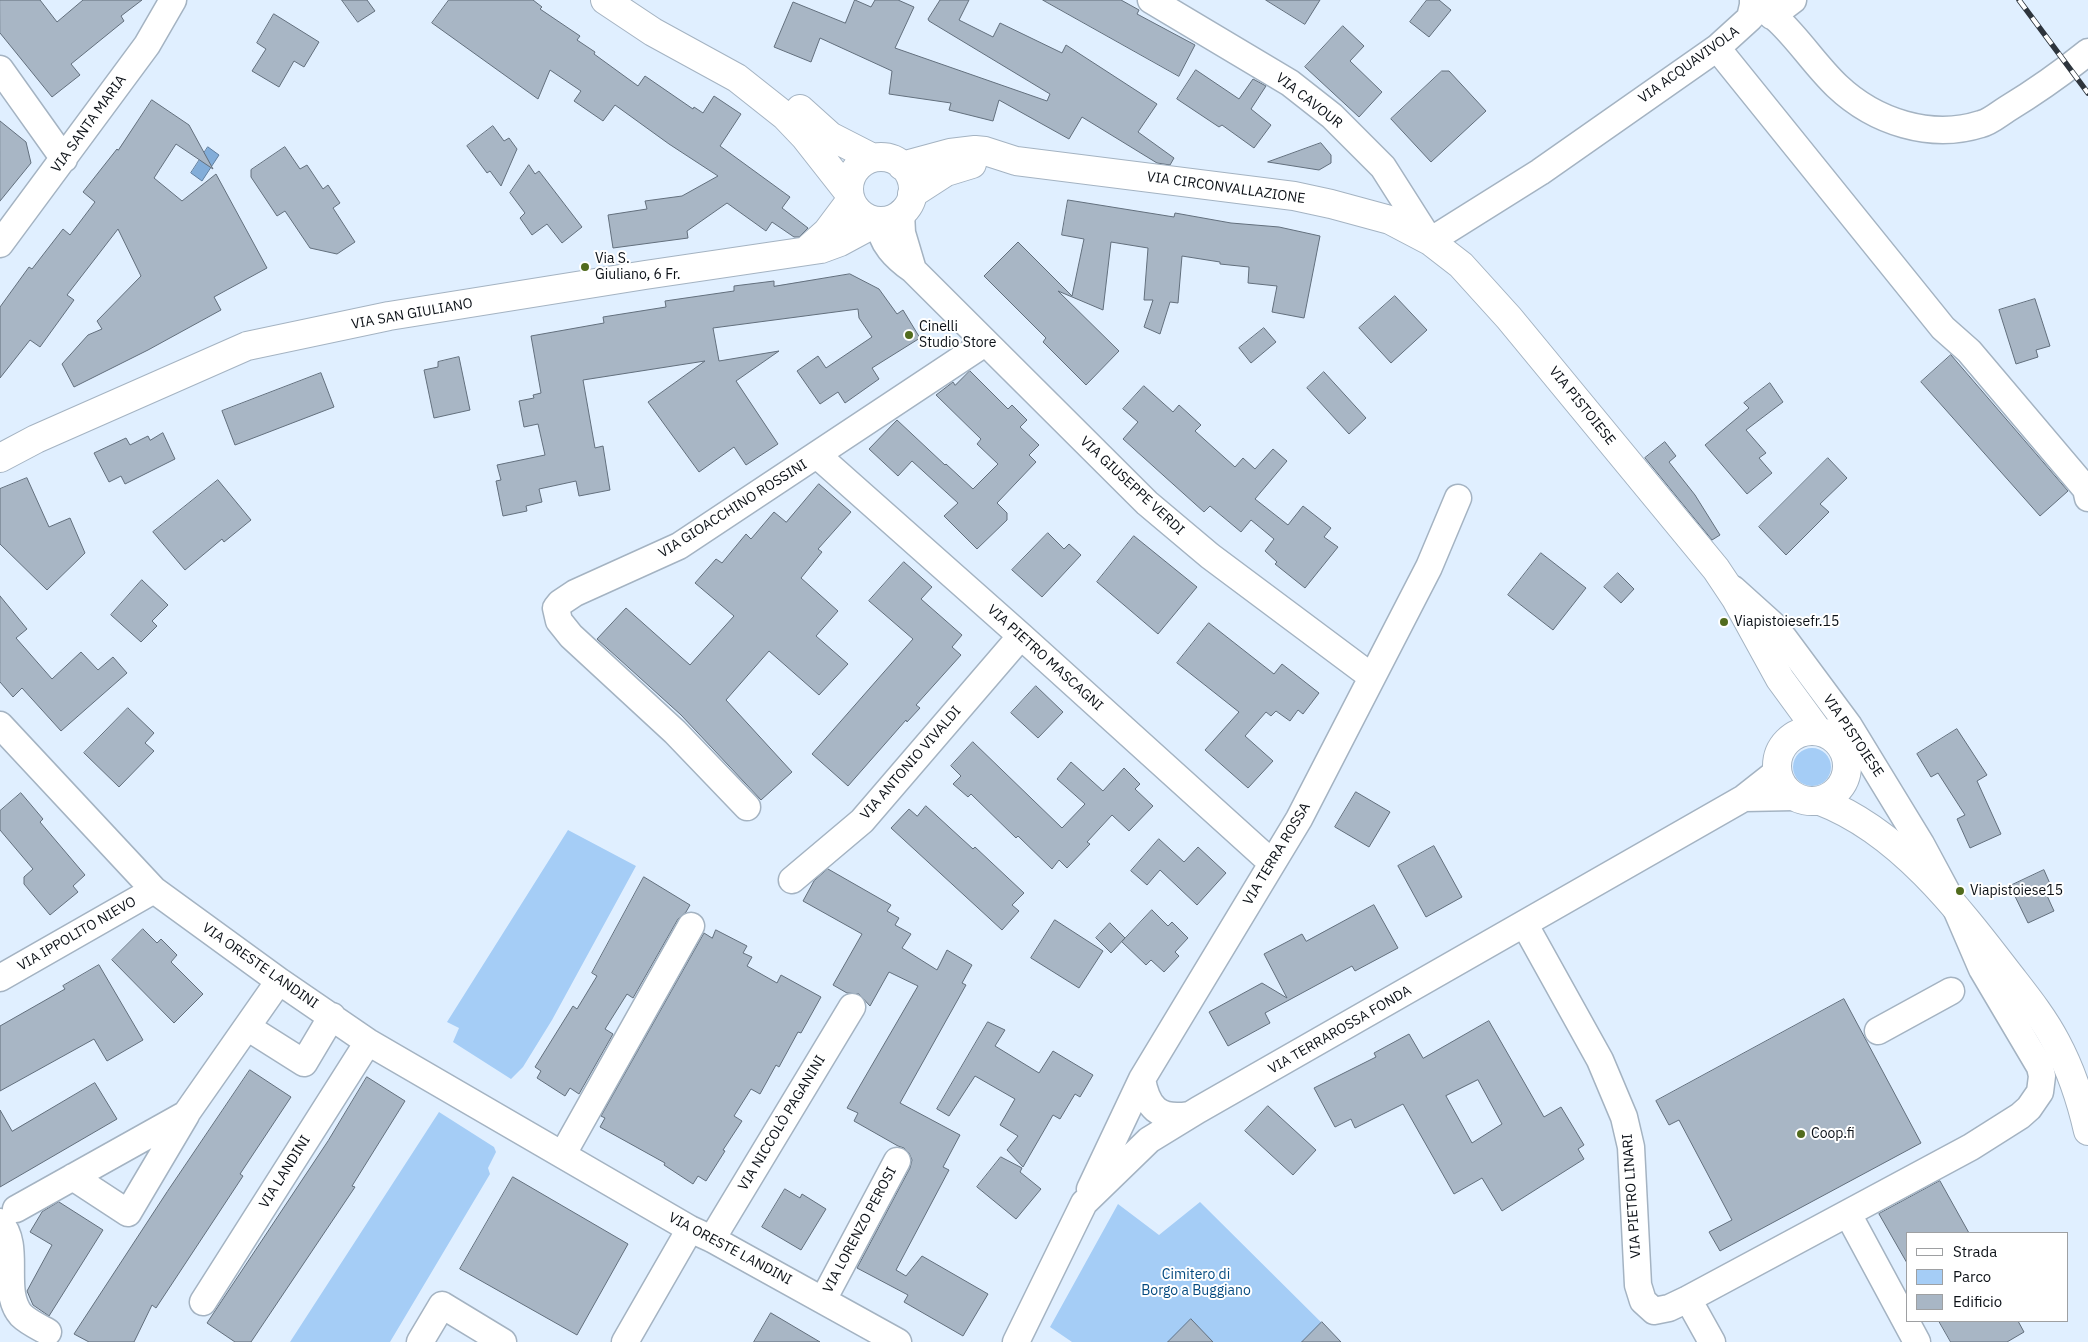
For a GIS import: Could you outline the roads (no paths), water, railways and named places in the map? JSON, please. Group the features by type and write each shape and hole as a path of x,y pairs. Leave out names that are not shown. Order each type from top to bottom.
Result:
{"main road":[{"path":"605,0 654,32 737,78 785,116 805,137 850,196 859,212 865,216 897,209 910,176 902,166 887,158 873,158 861,164 853,174 850,196 827,232 805,251"},
{"path":"737,78 753,80 768,86 794,104 830,136 873,158"},
{"name":"VIA CIRCONVALLAZIONE","path":"902,166 969,151 985,150 1016,160 1255,190 1303,198 1390,220 1430,241"},
{"name":"VIA CIRCONVALLAZIONE","path":"897,209 936,178 954,168 980,163 1016,160"},
{"name":"VIA SAN GIULIANO","path":"0,458 36,439 247,346 389,316 832,246 897,209"},
{"name":"VIA PISTOIESE","path":"1430,241 1461,265 1509,318 1724,580 1780,679 1818,731"},
{"path":"0,439 36,439"},
{"name":"VIA PISTOIESE","path":"1780,679 1786,742"},
{"name":"VIA PISTOIESE","path":"1777,772 1778,756 1786,742 1800,733 1818,731 1834,738 1845,751 1848,768 1846,777 1839,790 1827,798 1807,799"},
{"path":"1777,772 1783,786 1807,799"},
{"name":"VIA PISTOIESE","path":"1846,777 1871,811 1896,838 1906,854"},
{"name":"VIA PISTOIESE","path":"1807,799 1848,812 1876,830 1906,854 1957,911 1994,955 2056,1041 2074,1081 2088,1131"}],"street":[{"name":"VIA SANTA MARIA","path":"0,244 147,45 173,0"},
{"name":"VIA CAVOUR","path":"1152,0 1290,83 1332,116 1383,167 1430,241"},
{"path":"1759,7 1792,0"},
{"path":"1759,7 1778,20 1828,77 1854,100 1871,111 1905,126 1923,129 1949,130 1982,124 2051,81 2088,52"},
{"name":"VIA ACQUAVIVOLA","path":"1430,241 1540,172 1717,48 1744,25 1759,7"},
{"path":"1717,48 1942,328 1976,359 2086,489 2088,498"},
{"path":"0,69 64,159"},
{"name":"VIA GIUSEPPE VERDI","path":"897,209 881,235 889,248 903,263 913,270 1159,514 1372,677"},
{"name":"VIA GIOACCHINO ROSSINI","path":"747,807 675,732 571,636 559,621 556,608 575,593 612,575 668,553 986,343"},
{"name":"VIA PIETRO MASCAGNI","path":"817,455 1272,862"},
{"name":"VIA TERRA ROSSA","path":"1084,1203 1105,1154 1142,1079 1272,862 1300,819 1430,567 1458,498"},
{"name":"VIA PISTOIESE","path":"1724,580 1773,625 1849,726 1921,844 1957,911"},
{"name":"VIA ANTONIO VIVALDI","path":"792,880 862,821 1021,636"},
{"name":"VIA ORESTE LANDINI","path":"0,725 154,890 279,981 368,1042 701,1234 898,1342"},
{"name":"VIA TERRAROSSA FONDA","path":"1016,1342 1084,1203 1149,1140 1189,1115 1525,925 1744,798 1777,772"},
{"name":"VIA TERRAROSSA FONDA","path":"1744,798 1807,799"},
{"name":"VIA IPPOLITO NIEVO","path":"0,978 154,890"},
{"path":"1712,1342 1688,1299 1971,1147 2020,1116 2036,1101 2040,1092 2042,1076 2040,1067 1982,969 1957,911"},
{"name":"VIA PIETRO LINARI","path":"1525,925 1600,1060 1624,1117 1631,1147 1640,1295 1648,1307 1654,1310 1669,1308 1688,1299"},
{"path":"563,1154 691,926"},
{"path":"73,1177 128,1213 186,1114 279,981"},
{"path":"1878,1030 1951,991"},
{"name":"VIA NICCOLÒ PAGANINI","path":"625,1342 701,1234 852,1007"},
{"path":"247,1026 304,1063 332,1016"},
{"name":"VIA LANDINI","path":"203,1302 368,1042"},
{"path":"1142,1079 1147,1100 1160,1113 1176,1117 1189,1115"},
{"path":"48,1332 23,1317 12,1301 10,1247 5,1227 8,1215 186,1114"},
{"name":"VIA LORENZO PEROSI","path":"823,1300 897,1161"},
{"path":"1848,1214 1906,1322"},
{"path":"420,1342 442,1304 503,1342"},
{"path":"1906,1322 1917,1342"}],"railway":[{"path":"2019,0 2088,93"}],"place":[{"name":"Via S. Giuliano, 6 Fr.","path":"585,267"},
{"name":"Cinelli Studio Store","path":"909,335"},
{"name":"Viapistoiesefr.15","path":"1724,622"},
{"name":"Viapistoiese15","path":"1960,891"},
{"name":"Coop.fi","path":"1801,1134"}],"park label":[{"name":"Cimitero di Borgo a Buggiano","path":"1196,1284"}]}
